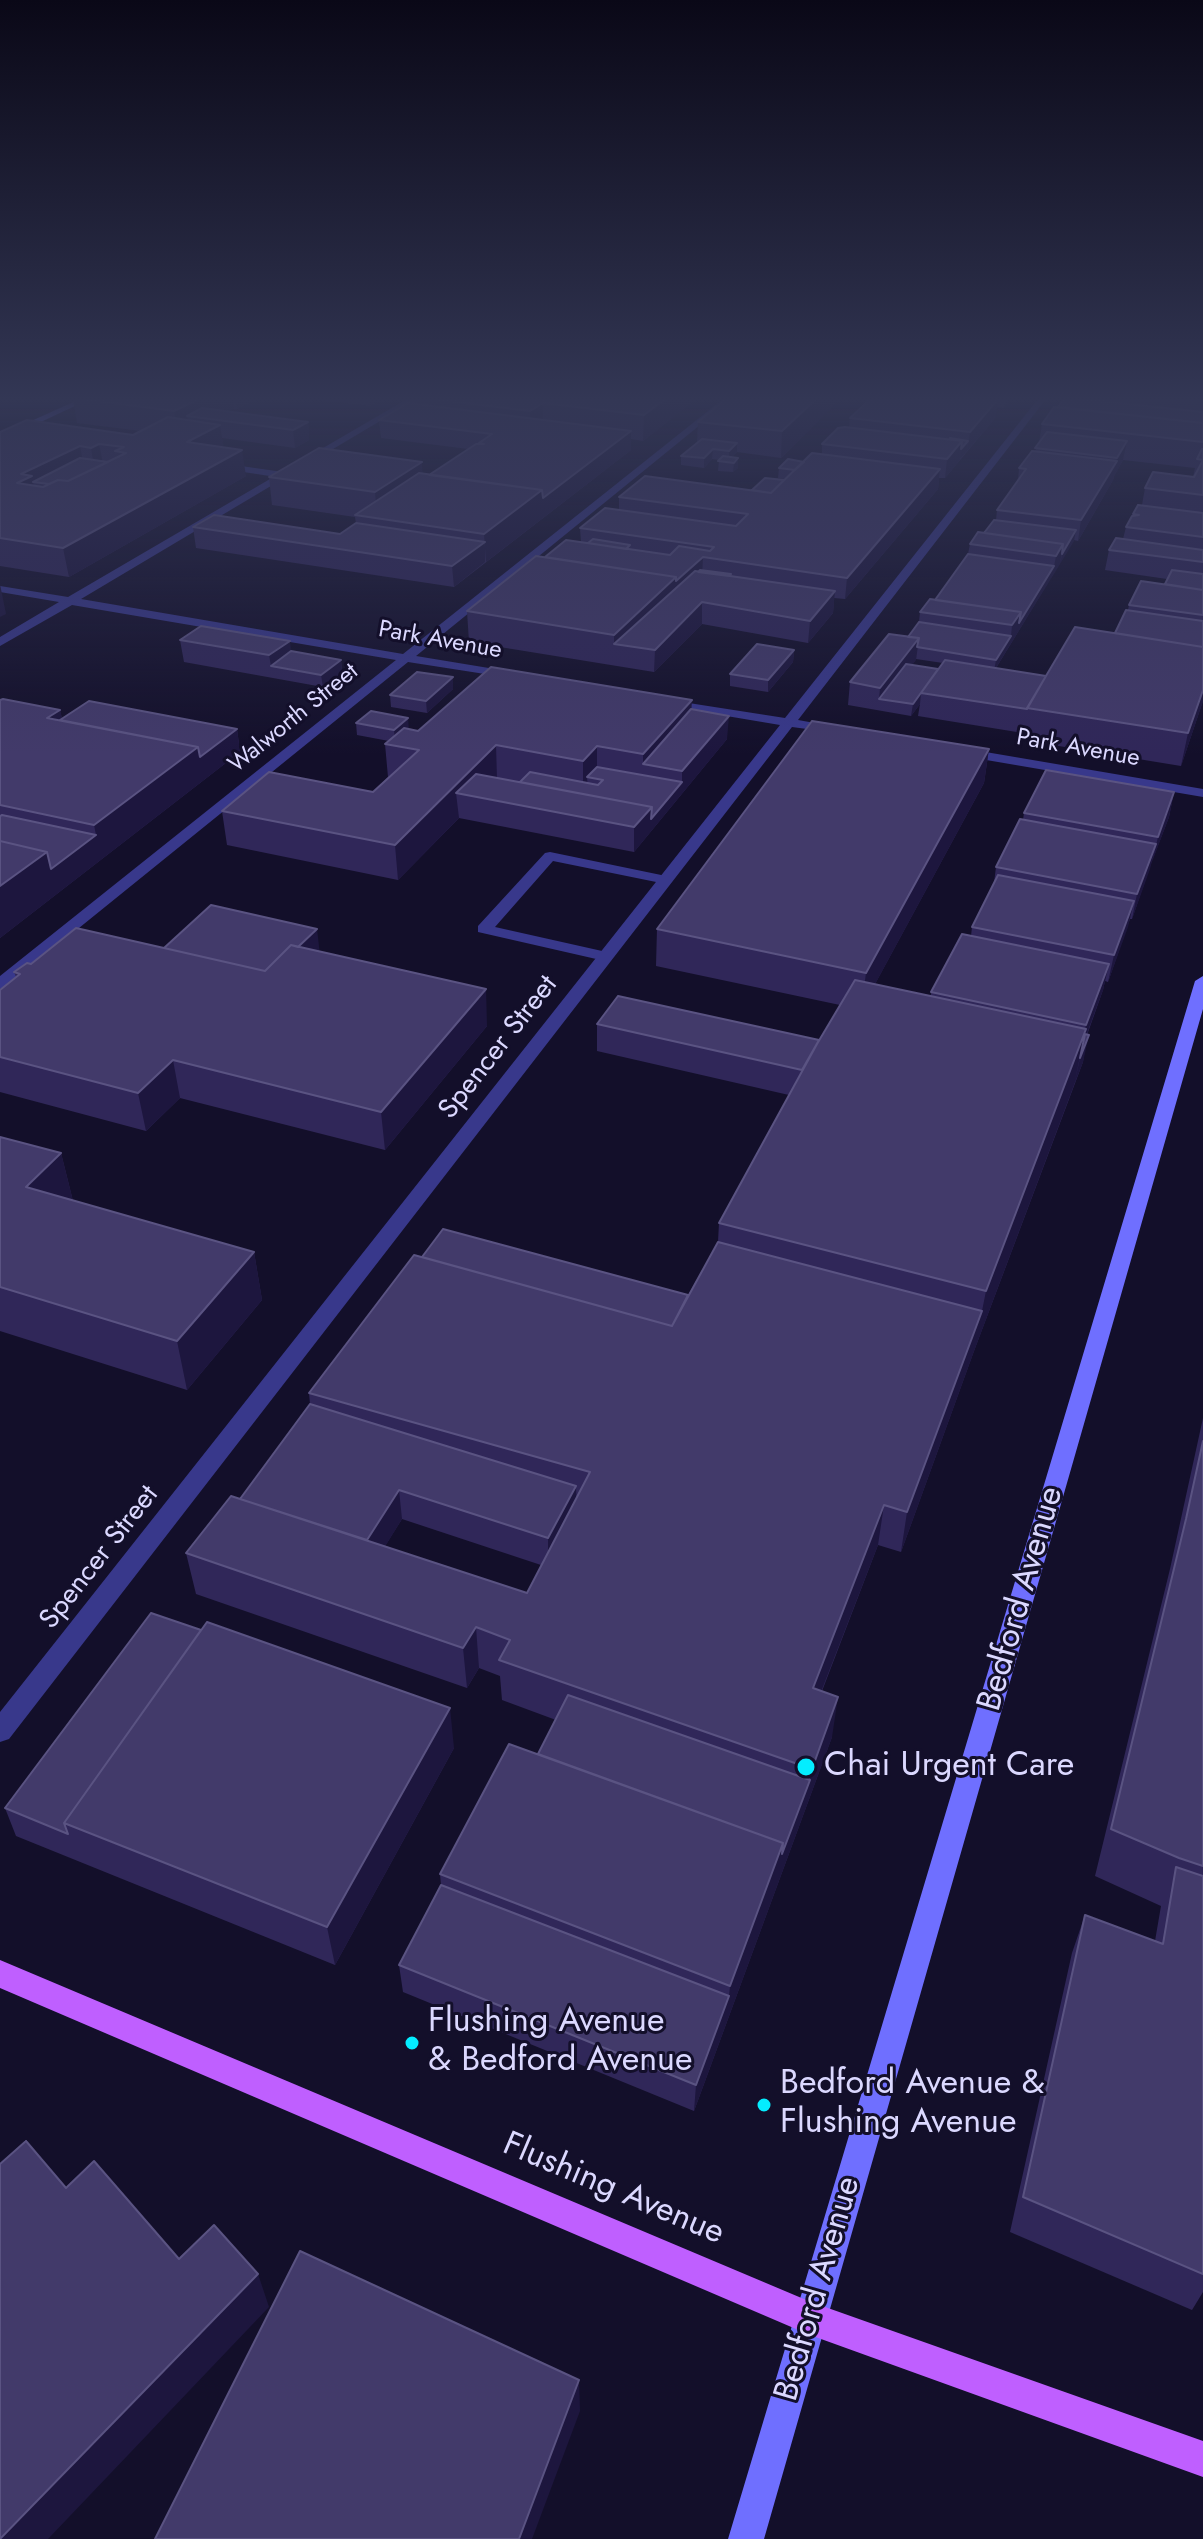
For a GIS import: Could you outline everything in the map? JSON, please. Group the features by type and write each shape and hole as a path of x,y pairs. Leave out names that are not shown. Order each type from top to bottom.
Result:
{"main road":[{"name":"Bedford Avenue","path":"746,2539 1203,981"},
{"name":"Flushing Avenue","path":"0,1974 810,2318 1203,2459"}],"street":[{"path":"0,642 211,517"},
{"name":"Walworth Street","path":"0,984 580,517"},
{"name":"Spencer Street","path":"0,1731 949,517"},
{"name":"Park Avenue","path":"0,589 529,679"},
{"path":"653,700 853,734"},
{"name":"Park Avenue","path":"946,749 1203,793"},
{"path":"605,956 484,929 550,856 666,880"}],"building":[{"path":"0,517 119,517 63,548 0,538"},
{"path":"210,517 230,517 340,534 356,523 485,542 452,566 193,527"},
{"path":"372,517 506,517 484,534"},
{"path":"593,517 674,517 736,526 745,517 899,517 847,578 703,557 676,581 676,577 545,557 566,540 670,555 679,546 710,551 714,547 580,528"},
{"path":"1131,517 1203,517 1203,537 1126,527"},
{"path":"994,520 1076,530 1062,554 1063,544 984,533"},
{"path":"978,532 1063,544 1056,556 970,544"},
{"path":"1116,538 1203,550 1203,562 1109,550"},
{"path":"593,539 630,545 626,549 588,543"},
{"path":"968,554 1054,566 1019,623 1021,612 935,600"},
{"path":"536,556 676,577 614,635 467,611"},
{"path":"700,570 731,574 698,572"},
{"path":"1172,570 1203,574 1203,590 1165,584"},
{"path":"695,571 835,591 810,621 702,602 655,650 614,644"},
{"path":"1141,581 1203,590 1203,615 1129,605"},
{"path":"930,599 1021,612 1012,625 920,612"},
{"path":"1126,610 1203,621 1203,647 1115,633"},
{"path":"919,622 1011,636 996,660 917,647 919,638 908,637"},
{"path":"201,626 290,641 269,655 180,640"},
{"path":"1075,627 1203,647 1203,690 1188,733 1027,708"},
{"path":"889,634 919,638 880,688 850,682"},
{"path":"757,644 794,650 768,680 730,674"},
{"path":"291,651 341,660 321,675 271,666"},
{"path":"945,660 1046,676 1027,709 921,693"},
{"path":"906,664 938,669 913,704 879,699"},
{"path":"491,667 692,700 643,754 597,746 583,761 496,745 395,845 222,811 269,772 373,792 419,750 385,744 404,728 418,731"},
{"path":"417,672 453,677 426,701 390,695"},
{"path":"0,700 60,710 47,718 198,747 94,825 0,805"},
{"path":"89,701 237,729 200,757 198,747 60,720"},
{"path":"691,709 729,716 682,771 643,764"},
{"path":"371,711 408,718 394,730 356,723"},
{"path":"812,721 989,749 866,973 657,929"},
{"path":"597,767 682,782 651,819 652,807 520,782 530,772 598,785 603,780 587,777"},
{"path":"1046,770 1174,792 1158,837 1024,813"},
{"path":"476,774 652,807 634,827 456,793"},
{"path":"2,815 96,835 51,869 47,852 0,841"},
{"path":"1020,819 1156,844 1137,894 996,867"},
{"path":"0,841 47,852 0,886"},
{"path":"998,875 1134,901 1114,955 972,927"},
{"path":"211,905 317,929 298,947 291,945 265,971 164,948"},
{"path":"76,928 265,971 291,945 486,989 381,1112 173,1060 138,1093 0,1057 0,990 20,974 14,972 27,963 31,964"},
{"path":"962,934 1109,964 1086,1025 931,992"},
{"path":"855,980 1086,1029 986,1291 719,1223"},
{"path":"618,996 819,1040 802,1070 597,1024"},
{"path":"1085,1034 1089,1035 1080,1058"},
{"path":"0,1137 61,1153 26,1187 254,1252 177,1341 0,1287"},
{"path":"443,1229 688,1295 672,1326 422,1257"},
{"path":"718,1242 982,1311 907,1512 884,1505 813,1688 838,1697 812,1769 499,1660 510,1640 476,1627 463,1648 186,1553 231,1496 527,1593 590,1472 309,1393 414,1255 672,1326"},
{"path":"310,1404 576,1486 548,1538 399,1490 367,1540 240,1499"},
{"path":"1203,1441 1203,1866 1111,1829"},
{"path":"151,1613 201,1630 64,1823 68,1834 5,1808"},
{"path":"207,1622 450,1708 327,1927 64,1823"},
{"path":"568,1695 810,1780 782,1854 783,1843 538,1754"},
{"path":"509,1744 783,1843 730,1986 440,1874"},
{"path":"1176,1867 1203,1876 1203,2274 1023,2197 1085,1915 1163,1944"},
{"path":"441,1885 729,1996 696,2085 399,1965"},
{"path":"26,2141 66,2188 94,2161 179,2259 214,2225 258,2274 0,2539 0,2164"},
{"path":"300,2251 579,2380 519,2539 155,2539"}],"place":[{"name":"Chai Urgent Care","path":"806,1767"},
{"name":"Flushing Avenue & Bedford Avenue","path":"412,2043"},
{"name":"Bedford Avenue & Flushing Avenue","path":"764,2105"}]}
